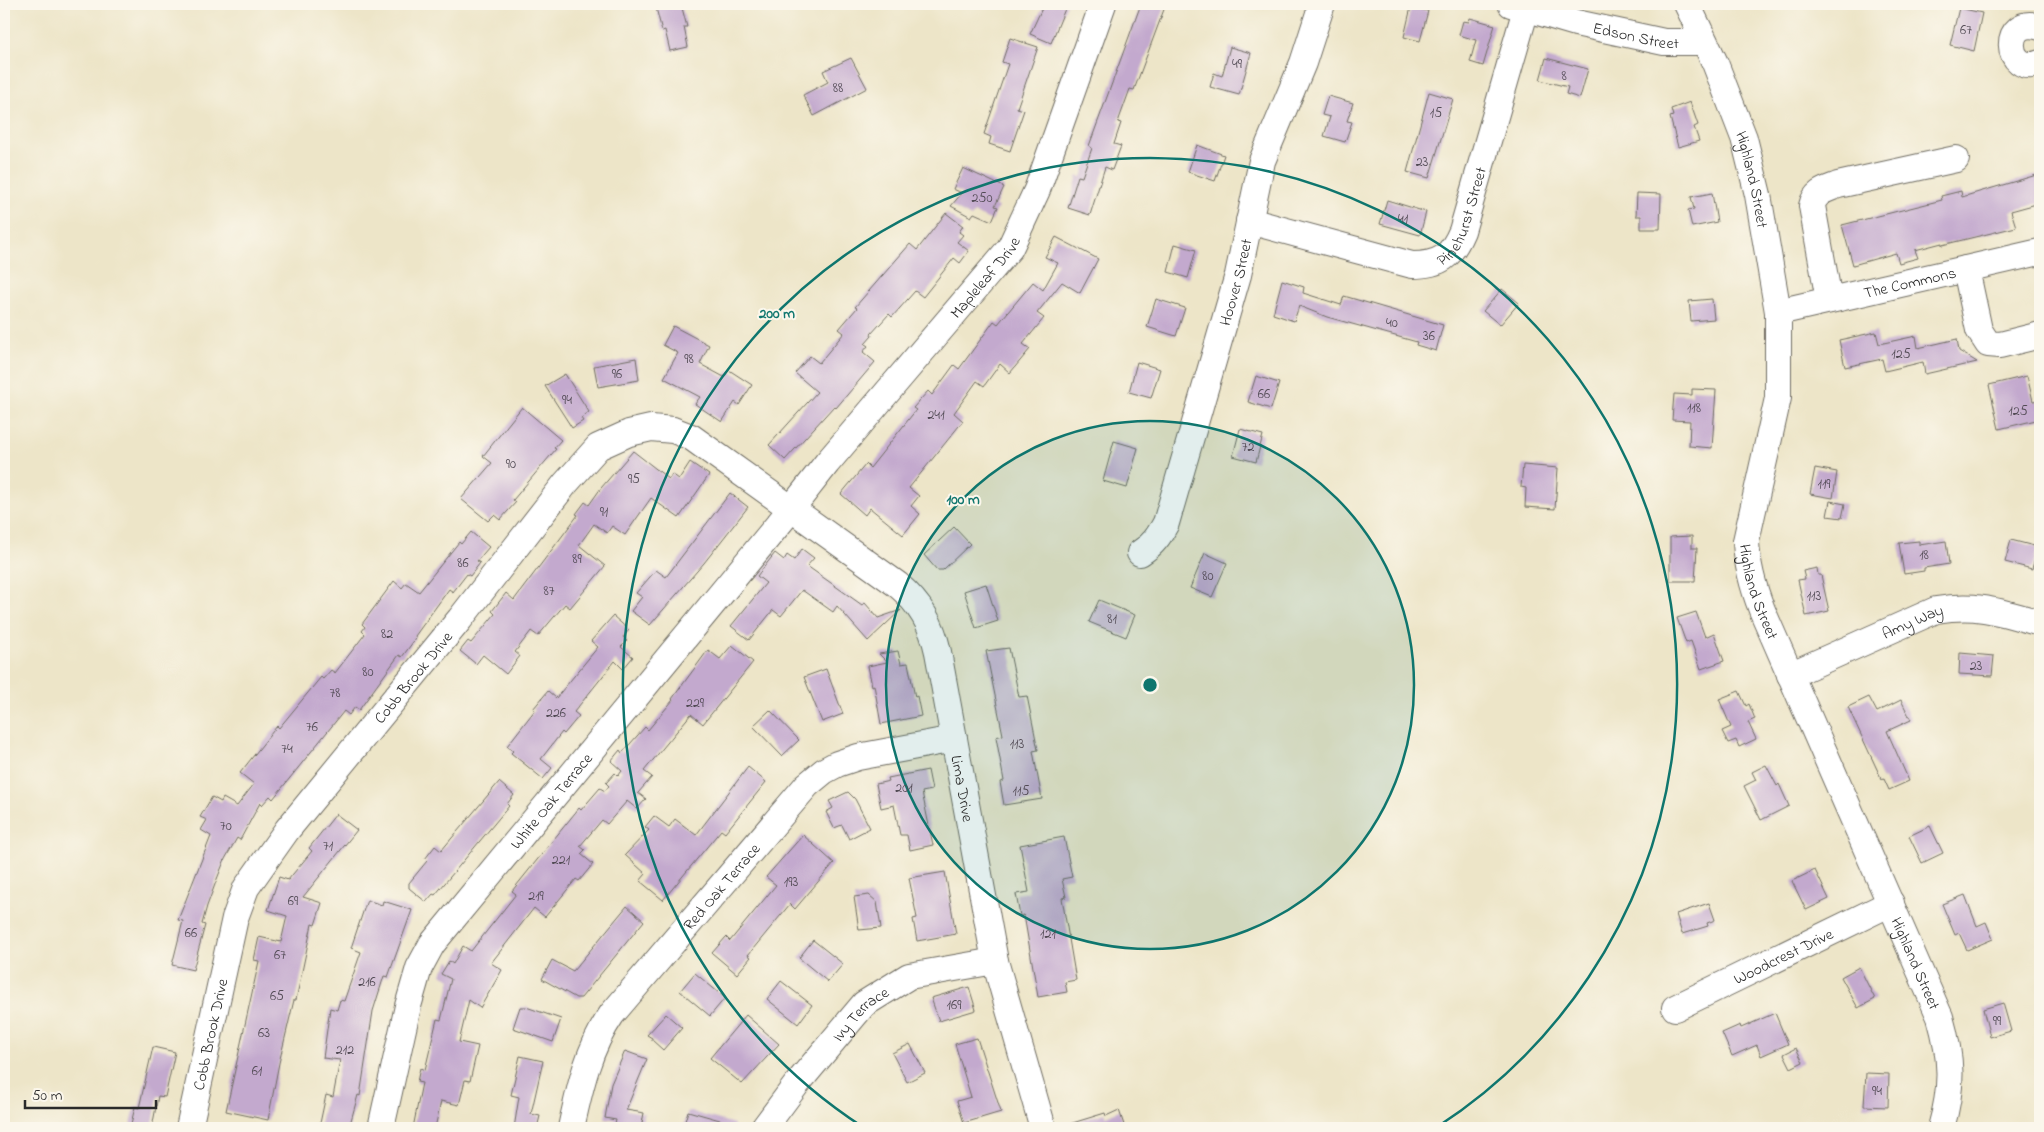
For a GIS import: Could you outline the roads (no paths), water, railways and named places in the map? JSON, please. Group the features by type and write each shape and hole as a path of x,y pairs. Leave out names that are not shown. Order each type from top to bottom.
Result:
{"street":[{"name":"Mapleleaf Drive","path":"791,509 826,463 1010,248 1037,190 1103,4"},
{"name":"Hoover Street","path":"1140,553 1159,536 1166,523 1238,276 1262,161 1303,63 1322,4"},
{"name":"Highland Street","path":"1687,4 1715,62 1744,138 1758,195 1778,312 1778,398 1746,541 1747,563 1753,588 1790,675 1932,995 1946,1039 1950,1088 1941,1128"},
{"name":"Pinehurst Street","path":"1249,221 1412,265 1432,264 1448,255 1462,231 1518,6"},
{"name":"Edson Street","path":"1518,6 1576,23 1664,42 1704,42"},
{"path":"2040,26 2027,25 2021,27 2016,31 2011,43 2014,56 2018,60 2030,65 2040,63"},
{"path":"1829,300 1812,206 1814,198 1820,192 1838,185 1956,159"},
{"name":"The Commons","path":"1778,312 2040,252"},
{"path":"1966,269 1979,330 1988,344 2000,346 2040,335"},
{"name":"Cobb Brook Drive","path":"190,1128 235,918 246,888 287,830 345,757 460,619 565,484 598,447 629,432 651,428 674,430 691,438 791,509"},
{"name":"Lima Drive","path":"791,509 912,597 923,611 935,638 995,961 1043,1128"},
{"name":"White Oak Terrace","path":"381,1128 408,1006 419,968 432,944 791,509"},
{"name":"Amy Way","path":"1790,675 1936,610 1958,606 1986,608 2040,623"},
{"name":"Red Oak Terrace","path":"571,1128 582,1078 600,1032 612,1014 807,786 824,771 837,764 858,757 954,739"},
{"name":"Woodcrest Drive","path":"1675,1008 1891,903"},
{"name":"Ivy Terrace","path":"764,1128 796,1085 864,1004 909,976 995,961"}]}
